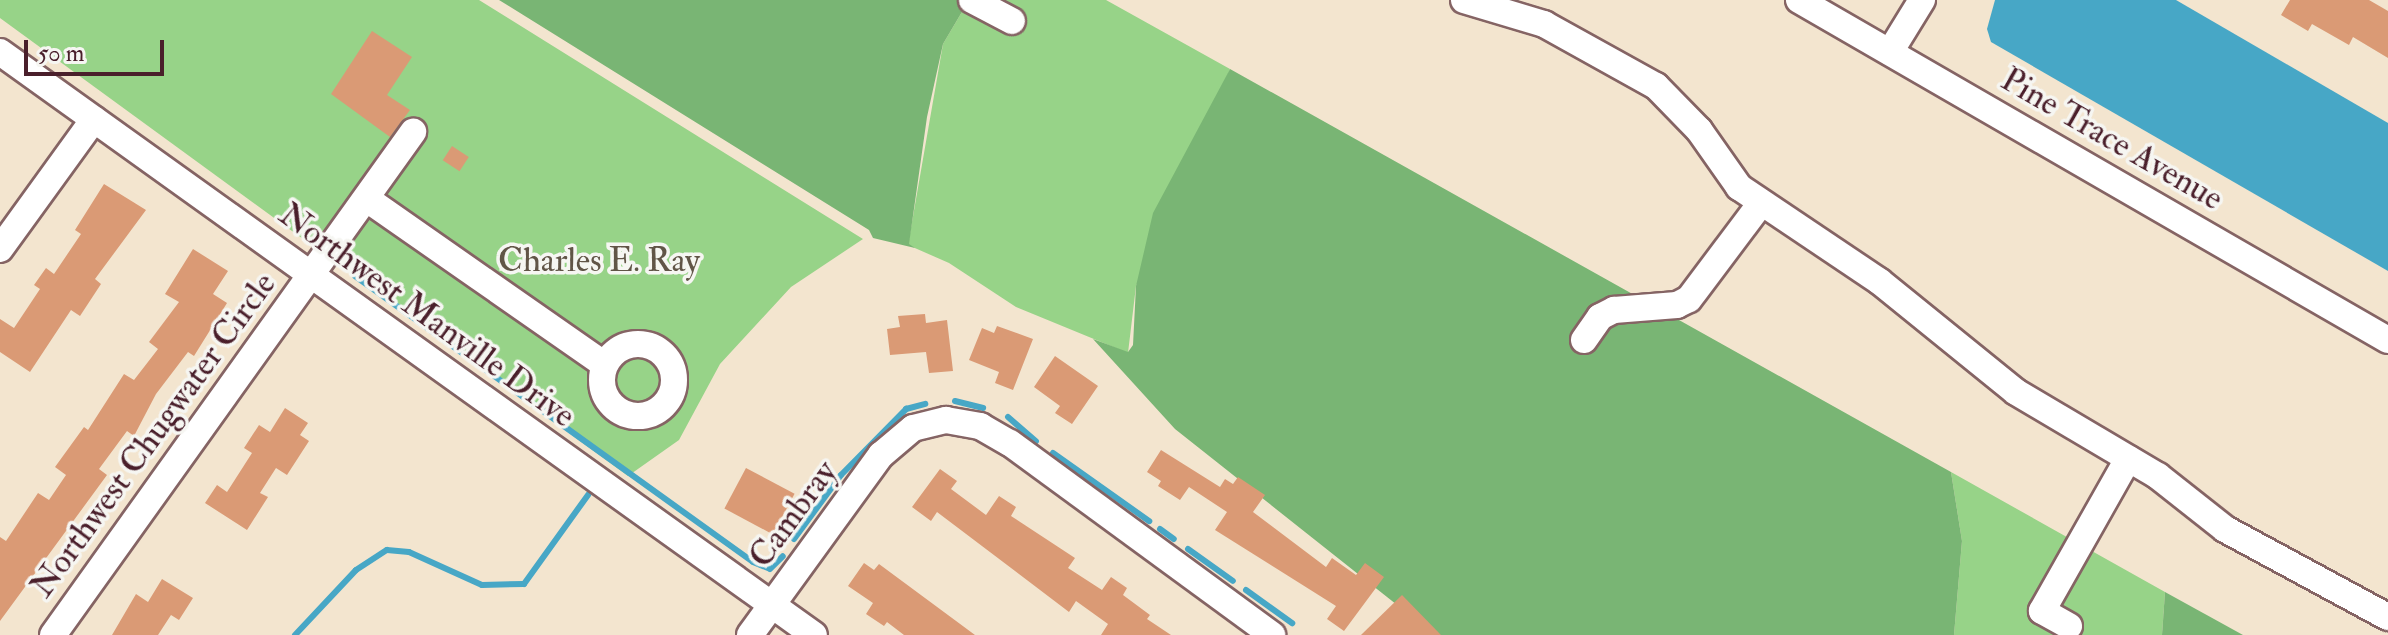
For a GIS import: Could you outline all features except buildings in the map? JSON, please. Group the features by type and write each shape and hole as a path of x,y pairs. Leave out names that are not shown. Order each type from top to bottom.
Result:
{"street":[{"path":"972,0 1012,21"},
{"path":"1464,0 1544,24 1656,86 1699,130 1739,187 1879,281 2016,392 2128,459 2225,529 2388,617"},
{"name":"Pine Trace Avenue","path":"1799,0 2388,340"},
{"path":"1890,52 1922,0"},
{"name":"Northwest Manville Drive","path":"0,52 814,635"},
{"path":"0,249 94,119"},
{"name":"Northwest Chugwater Circle","path":"53,635 312,278 413,132"},
{"path":"367,199 605,365"},
{"path":"1584,340 1600,317 1614,310 1677,305 1689,299 1761,203"},
{"name":"Cambray","path":"750,635 881,455 913,428 946,420 991,431 1272,635"},
{"path":"2069,626 2042,611 2128,459"}],"green space":[{"name":"Charles E. Ray","path":"0,0 479,0 863,239 791,287 720,364 679,440 628,476 0,18"},
{"path":"499,0 969,0 943,44 927,117 909,244 915,248 873,238 869,230"},
{"path":"969,0 1106,0 1230,69 1136,286 1128,353 1016,307 949,263 908,245 943,44"},
{"path":"1230,69 1951,472 1962,541 1954,635 1435,635 1175,429 1093,339 1128,352 1133,345 1136,286 1153,213"},
{"path":"1951,472 2165,592 2162,635 1954,635 1962,541"},
{"path":"2165,592 2243,635 2162,635"}],"water":[{"path":"1995,0 2176,0 2388,123 2388,271 1991,42 1987,29"}],"waterway":[{"path":"355,276 753,562 770,569 783,556"},
{"path":"955,401 983,408"},
{"path":"794,539 841,475 906,409 925,404"},
{"path":"1008,417 1036,441"},
{"path":"1053,453 1149,521"},
{"path":"295,635 356,570 387,550 409,552 482,585 524,584 588,495"},
{"path":"1160,529 1174,539"},
{"path":"1188,549 1233,581"},
{"path":"1246,590 1292,623"}]}
